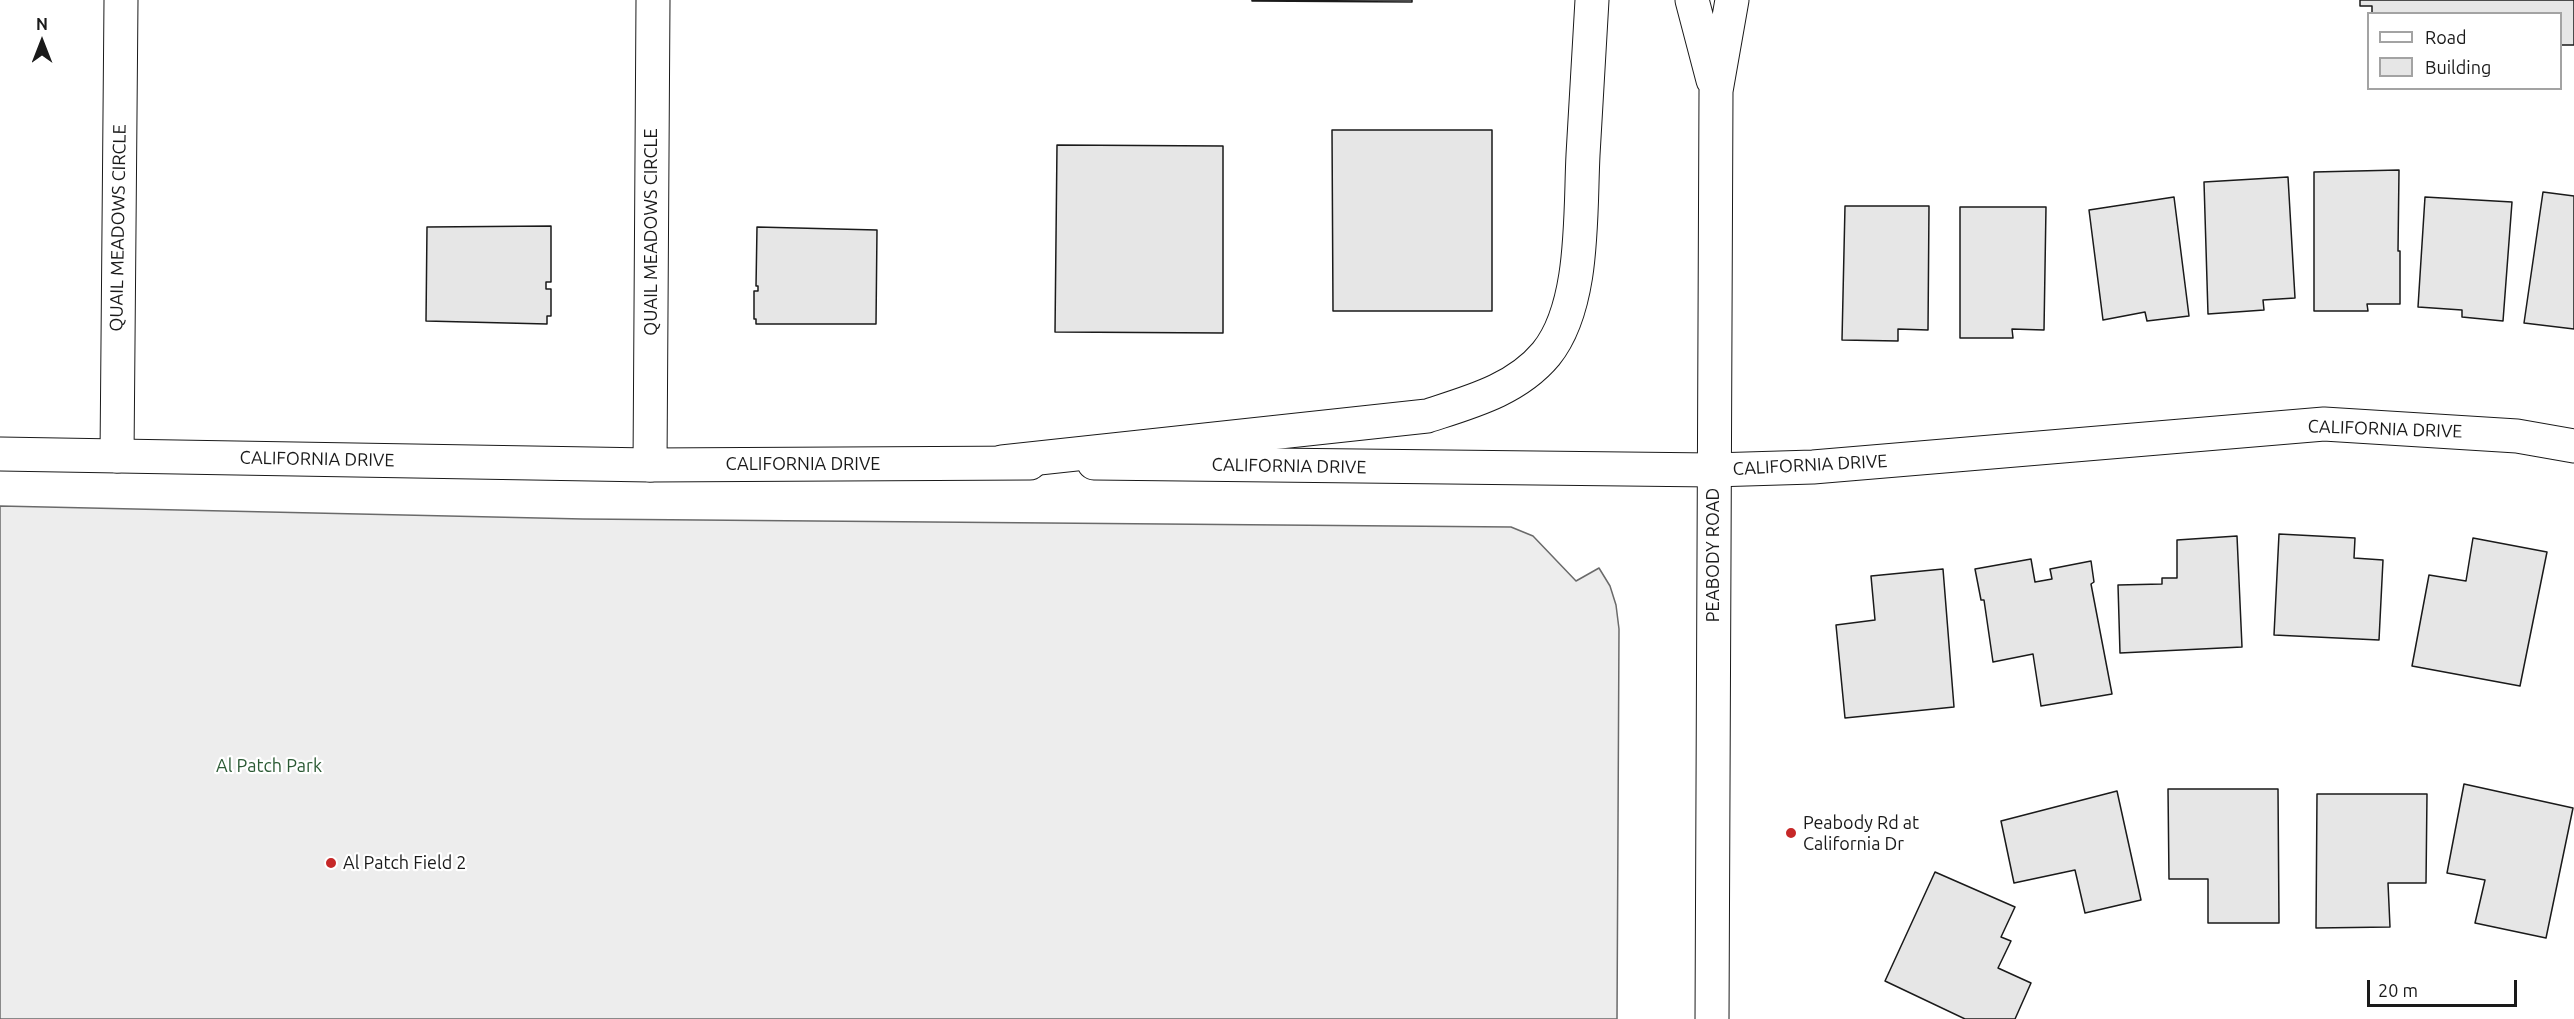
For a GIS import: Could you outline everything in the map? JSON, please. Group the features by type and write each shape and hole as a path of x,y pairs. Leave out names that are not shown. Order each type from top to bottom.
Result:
{"street":[{"name":"QUAIL MEADOWS CIRCLE","path":"117,456 121,0"},
{"name":"QUAIL MEADOWS CIRCLE","path":"650,465 652,0"},
{"path":"1002,462 1427,416 1486,397 1524,375 1547,353 1560,329 1572,298 1578,245 1592,0"},
{"name":"PEABODY ROAD","path":"1692,0 1716,91"},
{"name":"PEABODY ROAD","path":"1712,1019 1716,91 1732,0"},
{"name":"CALIFORNIA DRIVE","path":"0,454 650,465 1002,462 1713,470 1813,467 2324,424 2517,436 2574,446"}],"shaded area":[{"name":"Al Patch Park","path":"0,506 583,519 1511,527 1533,536 1576,581 1599,568 1610,586 1616,605 1619,629 1617,1019 0,1019"}],"building":[{"path":"1412,0 1412,2 1252,1"},
{"path":"2360,0 2574,0 2574,45 2562,45 2562,12 2372,12 2372,6 2360,6"},
{"path":"1332,130 1492,130 1492,311 1333,311"},
{"path":"1057,145 1223,146 1223,333 1055,332"},
{"path":"2399,170 2400,304 2367,304 2368,311 2314,311 2314,172"},
{"path":"2288,177 2295,298 2263,300 2264,310 2208,314 2204,182"},
{"path":"2543,192 2574,196 2574,329 2524,323"},
{"path":"2174,197 2189,316 2147,321 2145,312 2103,320 2089,210"},
{"path":"2425,197 2512,202 2503,321 2462,317 2462,310 2418,307"},
{"path":"1845,206 1929,206 1928,330 1898,329 1898,341 1842,340"},
{"path":"1960,207 2046,207 2044,330 2012,329 2013,338 1960,338"},
{"path":"551,226 551,282 546,282 546,289 551,289 551,316 547,316 547,324 426,321 427,227"},
{"path":"757,227 877,230 876,324 756,324 754,291 758,291 758,286 756,286"},
{"path":"2279,534 2355,538 2354,558 2383,560 2379,640 2274,635"},
{"path":"2237,536 2242,647 2120,653 2118,585 2162,584 2162,578 2177,578 2177,540"},
{"path":"2473,538 2547,552 2520,686 2412,666 2429,575 2466,581"},
{"path":"2031,559 2035,582 2052,579 2050,569 2091,561 2094,582 2091,584 2112,694 2041,706 2033,654 1993,662 1984,600 1981,600 1975,569"},
{"path":"1943,569 1954,707 1845,718 1836,625 1875,620 1871,576"},
{"path":"2464,784 2573,808 2546,938 2475,923 2485,880 2447,873"},
{"path":"2168,789 2278,789 2279,923 2208,923 2208,879 2169,879"},
{"path":"2117,791 2141,900 2085,913 2075,870 2014,883 2001,821"},
{"path":"2317,794 2427,794 2426,883 2388,883 2390,927 2316,928"},
{"path":"1935,872 2015,907 2001,937 2011,941 1998,968 2031,983 2015,1019 1965,1019 1885,981"}],"place":[{"name":"Peabody Rd at California Dr","path":"1791,833"},
{"name":"Al Patch Field 2","path":"331,863"}]}
